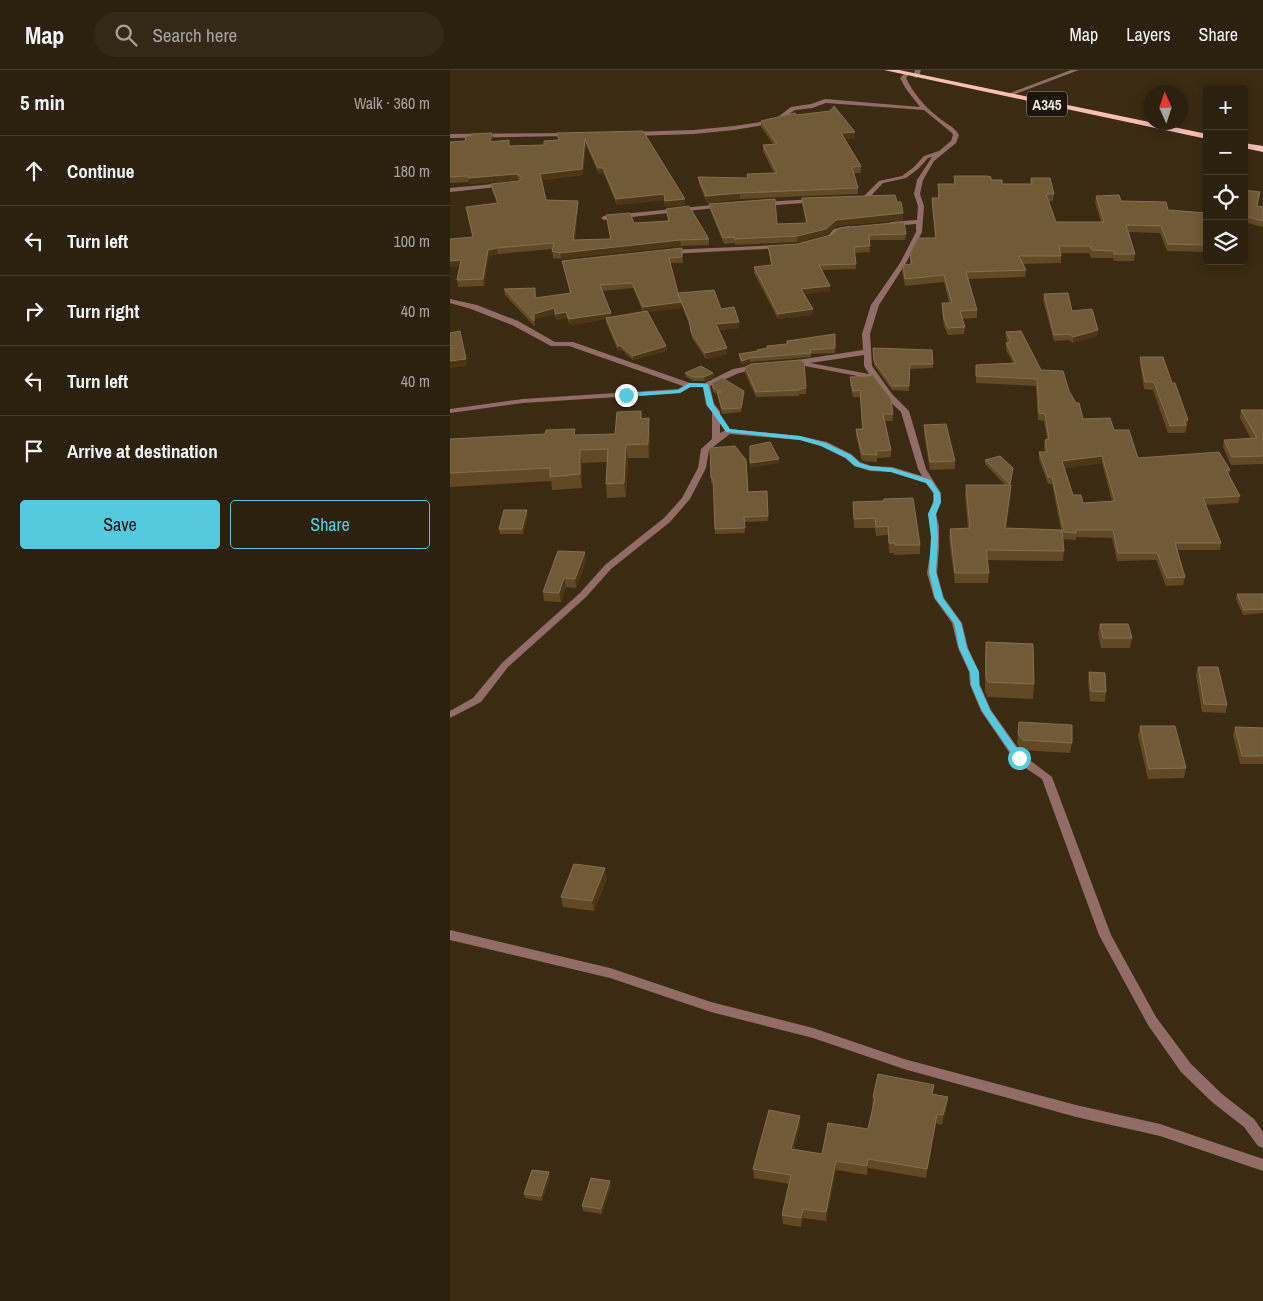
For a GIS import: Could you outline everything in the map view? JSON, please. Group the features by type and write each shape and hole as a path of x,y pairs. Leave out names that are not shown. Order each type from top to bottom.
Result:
{"highway":[{"name":"A345","path":"888,70 913,73 1203,136"},
{"path":"1248,146 1263,149"}],"street":[{"path":"1008,95 1076,70"},
{"path":"913,73 903,78 904,83 935,118 954,130 956,135 954,142 932,160 920,180 917,194 921,206 919,232 911,250 874,304 866,334 868,366 889,396 905,411 922,470 937,493 938,502 932,514 935,541 932,572 939,598 957,623 963,648 974,672 975,685 986,711 1019,758 1047,777 1105,935 1152,1021 1186,1068 1217,1098 1249,1123 1263,1142"},
{"path":"900,108 916,98"},
{"path":"627,134 694,132 776,121 793,108 812,106 825,101 927,109"},
{"path":"450,136 575,134"},
{"path":"846,199 866,198 881,182 904,177 926,157 943,152"},
{"path":"450,190 508,185"},
{"path":"754,204 826,200"},
{"path":"604,218 731,204"},
{"path":"880,226 920,222"},
{"path":"813,243 829,238 836,230 854,228"},
{"path":"661,253 680,250 701,251 787,247"},
{"path":"450,301 474,307 515,323 554,344 570,344 689,385 706,385 736,371 769,364"},
{"path":"778,363 867,352"},
{"path":"794,362 875,377"},
{"path":"450,411 523,401 680,392 689,385"},
{"path":"706,385 710,405 728,431"},
{"path":"716,412 716,439"},
{"path":"450,715 477,700 505,665 583,595 608,567 667,520 686,500 702,468 705,449 728,431 800,438 816,442 848,456 857,464 870,468 892,470 929,481"},
{"path":"450,935 610,973 712,1007 813,1033 904,1064 1076,1111 1160,1130 1263,1165"}],"building":[{"path":"834,106 855,132 841,133 861,166 852,167 858,188 706,196 698,177 748,178 747,174 777,173 763,145 777,144 761,121 795,113 797,115 830,111"},
{"path":"643,131 685,199 665,201 664,194 616,199 603,168 598,168 585,139 582,169 540,174 546,200 578,201 573,240 611,239 606,215 630,213 634,223 669,221 666,209 689,206 709,239 680,240 560,253 552,251 554,243 497,248 488,250 483,279 457,280 461,260 450,261 450,239 473,237 466,207 498,203 491,184 519,181 522,178 517,174 468,178 468,176 450,177 450,142 465,141 466,136 471,136 471,134 492,133 490,142 509,140 509,146 544,145 544,141 559,140 557,133"},
{"path":"954,176 987,176 991,177 991,180 1002,180 1002,184 1032,184 1031,178 1050,178 1054,194 1046,194 1056,222 1104,222 1096,196 1119,195 1121,201 1166,202 1168,210 1203,213 1203,245 1168,244 1161,226 1126,225 1135,254 1114,254 1114,251 1092,250 1090,246 1059,246 1061,256 1019,256 1026,270 966,272 977,310 960,311 965,327 948,328 944,319 942,303 952,303 944,275 905,279 903,265 912,264 910,253 918,238 936,238 932,198 939,198 938,184 955,184"},
{"path":"1248,190 1260,192 1257,206 1263,207 1263,221 1248,217"},
{"path":"895,195 897,202 901,202 903,213 836,220 826,229 797,236 723,238 709,204 775,199 777,224 807,223 802,198"},
{"path":"904,222 906,234 869,235 870,246 854,247 856,264 819,265 830,286 801,289 813,309 778,314 754,267 772,265 768,246 797,244 831,235 839,228"},
{"path":"682,248 682,257 669,258 678,293 714,290 721,309 734,307 739,322 716,324 727,348 705,353 691,332 689,320 678,294 681,302 643,307 632,283 600,285 611,313 569,319 566,312 556,314 554,308 534,314 534,321 504,289 535,288 535,298 571,293 562,261"},
{"path":"1068,293 1072,311 1092,309 1098,330 1073,337 1069,334 1054,335 1044,294"},
{"path":"647,311 666,346 633,356 621,346 618,346 606,318"},
{"path":"460,331 466,359 450,361 450,333"},
{"path":"1021,331 1041,370 1063,371 1069,391 1076,403 1079,403 1083,419 1110,418 1114,430 1129,430 1138,458 1219,452 1230,470 1226,470 1240,496 1203,498 1221,543 1175,543 1185,577 1167,578 1157,553 1118,553 1113,530 1076,530 1076,533 1064,532 1052,477 1048,477 1039,452 1047,452 1045,440 1049,439 1045,414 1039,413 1037,379 976,376 976,365 1016,363 1006,343 1011,342 1006,332","holes":["1102,456 1115,501 1083,503 1081,495 1073,495 1062,461"]},
{"path":"835,334 835,348 810,350 811,353 750,358 742,361 739,354 758,351 767,348 767,346 787,344 787,341"},
{"path":"873,348 932,350 933,364 910,364 909,386 892,386 874,361"},
{"path":"1140,357 1163,357 1172,383 1175,383 1188,420 1184,420 1186,425 1170,426 1154,382 1145,382"},
{"path":"800,360 804,362 806,388 799,390 756,392 745,367 751,364"},
{"path":"701,366 713,373 704,377 693,377 685,373"},
{"path":"872,374 891,399 893,414 883,414 891,450 876,451 877,455 862,454 856,429 863,429 860,390 853,391 850,377 871,376"},
{"path":"722,378 744,391 741,408 722,409 717,392 721,392 713,388 712,383"},
{"path":"1241,410 1263,410 1263,456 1232,457 1224,440 1257,438"},
{"path":"641,411 641,419 649,418 648,444 626,445 624,483 606,484 608,449 580,450 580,474 550,477 550,468 450,473 450,439 545,434 546,430 575,429 574,435 615,434 617,412"},
{"path":"946,424 955,461 930,462 924,425"},
{"path":"770,442 779,459 750,463 750,446"},
{"path":"735,446 746,460 748,492 767,491 768,516 744,517 745,528 715,529 710,448"},
{"path":"1000,456 1013,468 1010,484 985,460"},
{"path":"966,485 1011,485 1005,528 1062,530 1064,551 986,550 989,573 955,573 950,529 970,528"},
{"path":"913,498 920,545 895,545 895,543 889,543 888,526 876,527 875,518 854,519 853,502"},
{"path":"504,510 527,510 522,529 499,529"},
{"path":"558,551 585,552 575,579 564,578 559,593 543,592"},
{"path":"1237,594 1263,594 1263,609 1244,610"},
{"path":"1100,624 1128,624 1132,638 1103,638"},
{"path":"986,642 1033,644 1034,684 988,682 986,677"},
{"path":"1198,667 1218,667 1227,705 1204,704"},
{"path":"1089,672 1105,673 1106,692 1091,691"},
{"path":"1019,722 1072,725 1072,743 1023,740 1018,734"},
{"path":"1140,726 1175,726 1186,768 1149,769"},
{"path":"1235,727 1263,728 1263,756 1242,756"},
{"path":"574,864 605,868 592,901 561,897"},
{"path":"878,1074 934,1085 932,1094 948,1097 943,1115 937,1114 927,1169 868,1159 867,1166 836,1161 826,1212 803,1209 801,1218 782,1215 791,1175 753,1169 769,1110 800,1116 791,1149 822,1154 828,1123 868,1129"},
{"path":"532,1170 549,1172 541,1196 524,1194"},
{"path":"591,1178 610,1181 601,1209 582,1206"}],"route":[{"path":"626,395 680,392 689,385 706,385 710,405 728,431 800,438 824,444 848,456 857,464 870,468 892,470 929,481 937,493 938,502 932,514 935,526 935,548 932,572 939,598 957,623 963,648 974,672 975,685 986,711 1019,758"}]}
